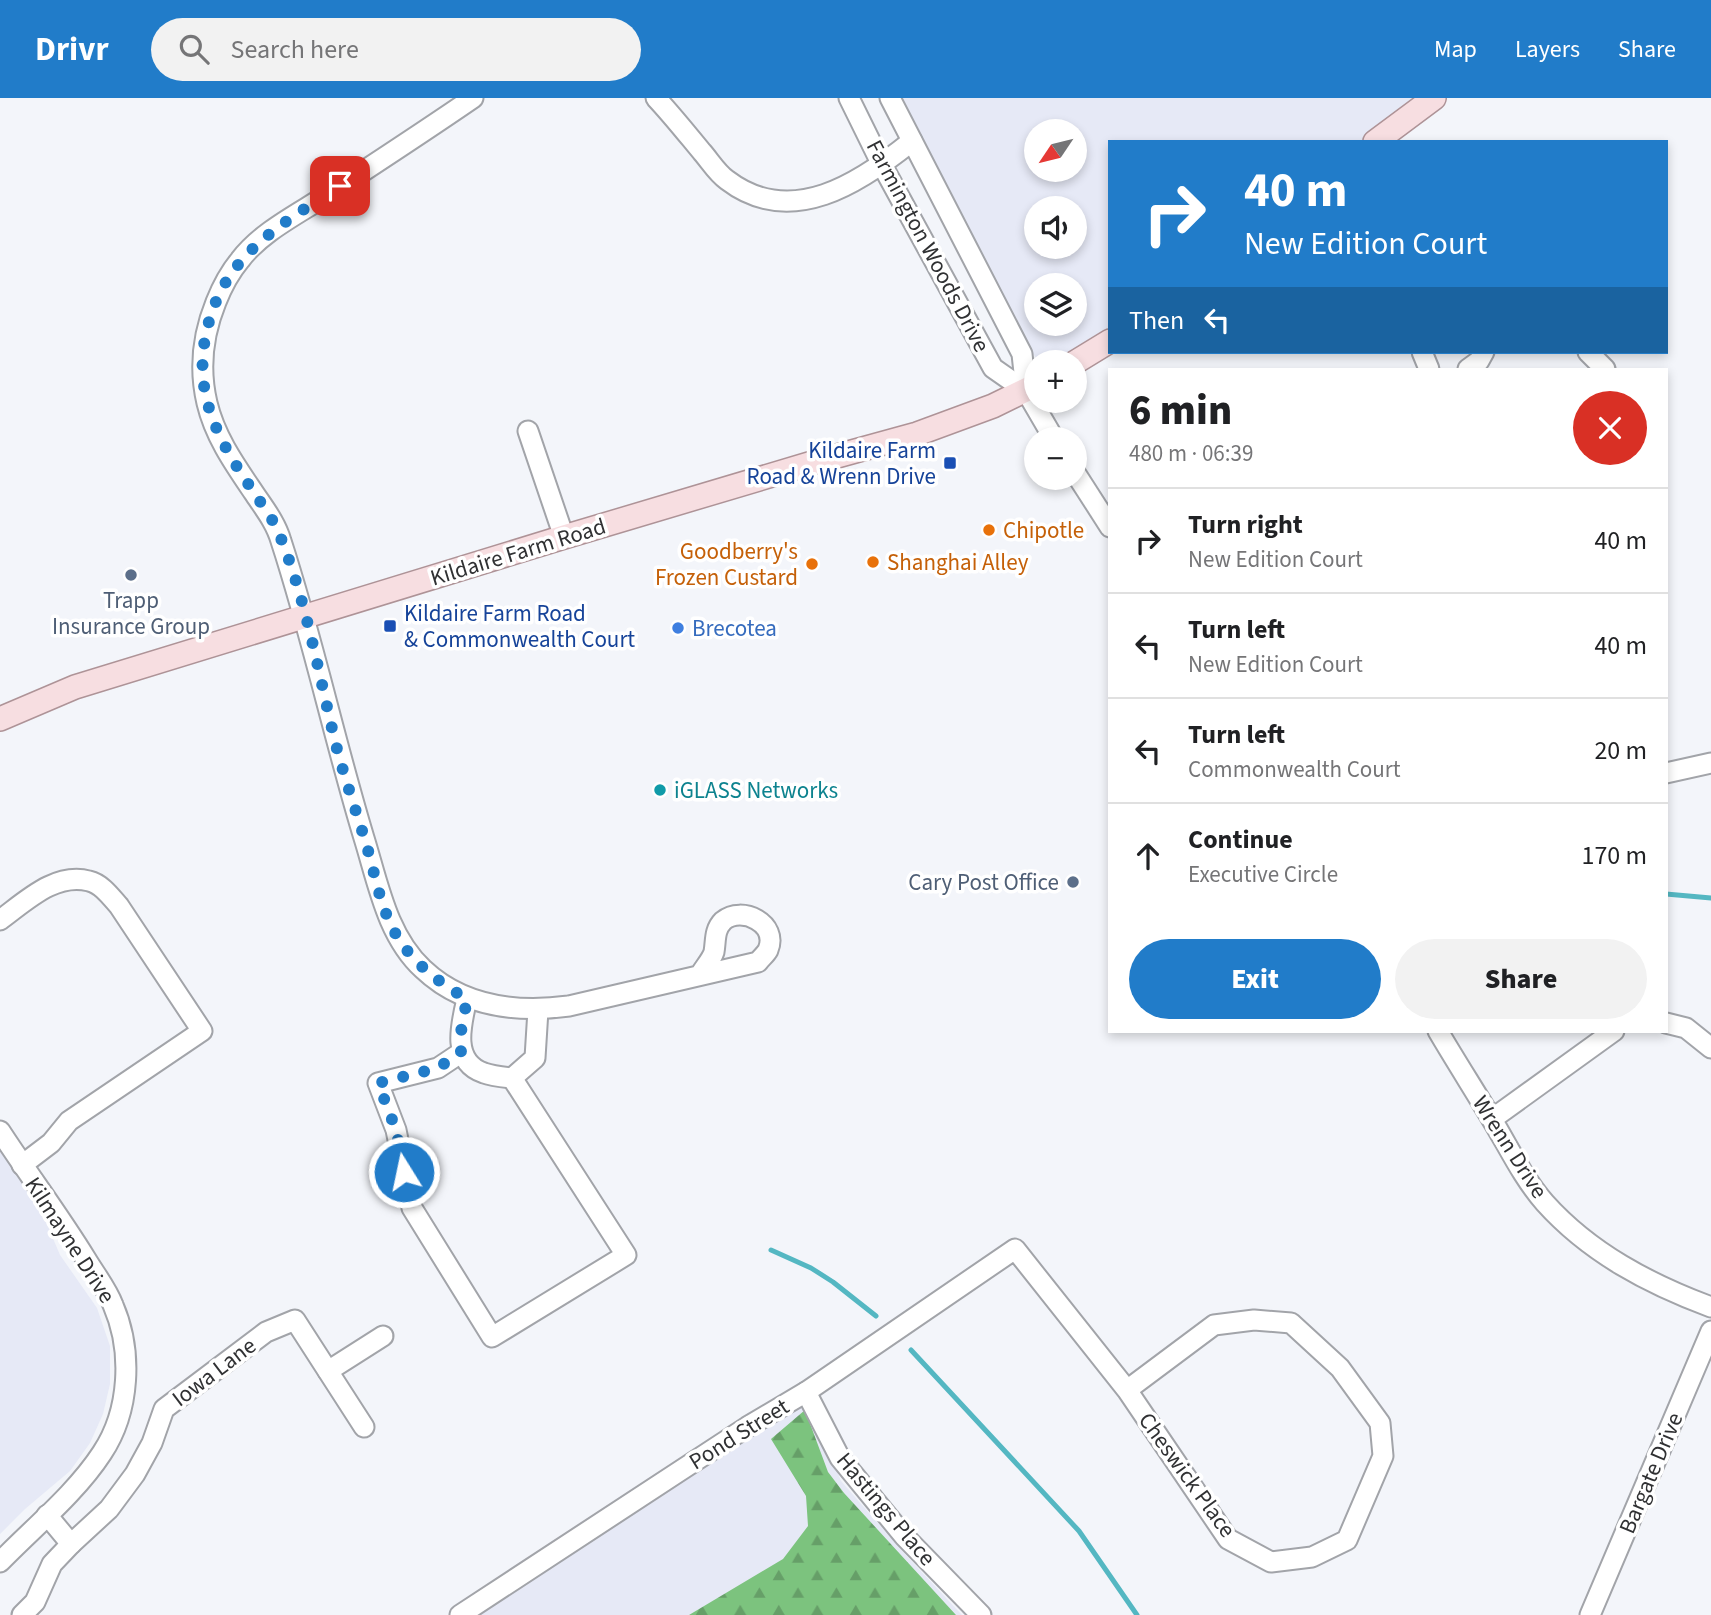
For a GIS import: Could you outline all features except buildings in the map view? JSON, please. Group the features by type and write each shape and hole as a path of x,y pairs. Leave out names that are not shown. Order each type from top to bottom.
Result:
{"main road":[{"path":"1378,140 1434,98"},
{"path":"1087,355 1108,342"},
{"name":"Kildaire Farm Road","path":"0,719 75,687 564,537 819,461 917,435 1024,391"}],"street":[{"path":"474,98 256,243 241,259 216,303 205,342 202,366 208,406 227,453 280,535 306,617 337,749 390,922 421,968 467,999 504,1008 538,1010 569,1006 700,975"},
{"path":"656,98 728,181 773,200 803,201 833,192 882,165 912,141"},
{"name":"Farmington Woods Drive","path":"849,98 882,165 993,368 1024,384"},
{"name":"Farmington Woods Drive","path":"890,98 1024,362"},
{"path":"1469,368 1484,354"},
{"path":"1590,354 1604,368"},
{"path":"528,430 564,537"},
{"path":"1086,490 1108,524"},
{"path":"1668,773 1711,763"},
{"path":"0,920 50,884 90,881 105,890 119,906 202,1031 69,1121 51,1143 22,1165"},
{"path":"461,1052 438,1068 378,1083 396,1130 412,1208 492,1337 626,1255 512,1078 482,1073 461,1052 460,1037 467,999"},
{"path":"512,1078 534,1058 538,1010"},
{"path":"1668,1024 1686,1028 1711,1048"},
{"name":"Wrenn Drive","path":"1439,1033 1526,1177 1544,1202 1578,1236 1617,1264 1667,1290 1711,1307"},
{"path":"1492,1119 1611,1033"},
{"name":"Kilmayne Drive","path":"0,1131 113,1304 125,1351 125,1393 116,1426 103,1452 89,1471 0,1562"},
{"name":"Cheswick Place","path":"1015,1249 1127,1391 1228,1539 1271,1562 1312,1557 1347,1540 1383,1456 1380,1423 1340,1368 1291,1323 1254,1320 1214,1325 1127,1391"},
{"name":"Pond Street","path":"460,1615 747,1427 806,1392 1015,1249"},
{"name":"Iowa Lane","path":"71,1544 108,1509 135,1474 152,1443 164,1409 266,1332 295,1320 365,1427"},
{"name":"Bargate Drive","path":"1590,1615 1711,1331"},
{"path":"328,1371 383,1336"},
{"name":"Hastings Place","path":"806,1392 840,1458 904,1536 981,1615"},
{"path":"22,1615 35,1602 52,1564 71,1544 47,1515"}],"shaded area":[{"path":"897,98 1434,98 1378,140 1108,140 1108,341 1087,354 1087,350 1030,350 1021,340"},
{"path":"0,1131 22,1165 60,1255 97,1308 110,1346 110,1384 103,1414 90,1443 70,1471 0,1534"},
{"path":"806,1392 841,1481 962,1615 460,1615"}],"green space":[{"path":"805,1410 828,1472 956,1615 689,1615 783,1559 808,1526 806,1496 771,1439"}],"waterway":[{"path":"1668,894 1711,898"},
{"path":"771,1250 811,1268 876,1316"},
{"path":"911,1350 1079,1531 1137,1615"}],"place":[{"name":"Kildaire Farm Road & Wrenn Drive","path":"950,463"},
{"name":"Chipotle","path":"989,530"},
{"name":"Shanghai Alley","path":"873,562"},
{"name":"Goodberry's Frozen Custard","path":"812,564"},
{"name":"Trapp Insurance Group","path":"131,575"},
{"name":"Kildaire Farm Road & Commonwealth Court","path":"390,626"},
{"name":"Brecotea","path":"678,628"},
{"name":"iGLASS Networks","path":"660,790"},
{"name":"Cary Post Office","path":"1073,882"}],"route":[{"path":"340,186 273,230 241,259 216,303 209,323 202,366 208,406 227,453 280,535 306,617 337,749 390,922 421,968 467,999 462,1018 461,1052 438,1068 378,1083 396,1130 404,1172"}]}
